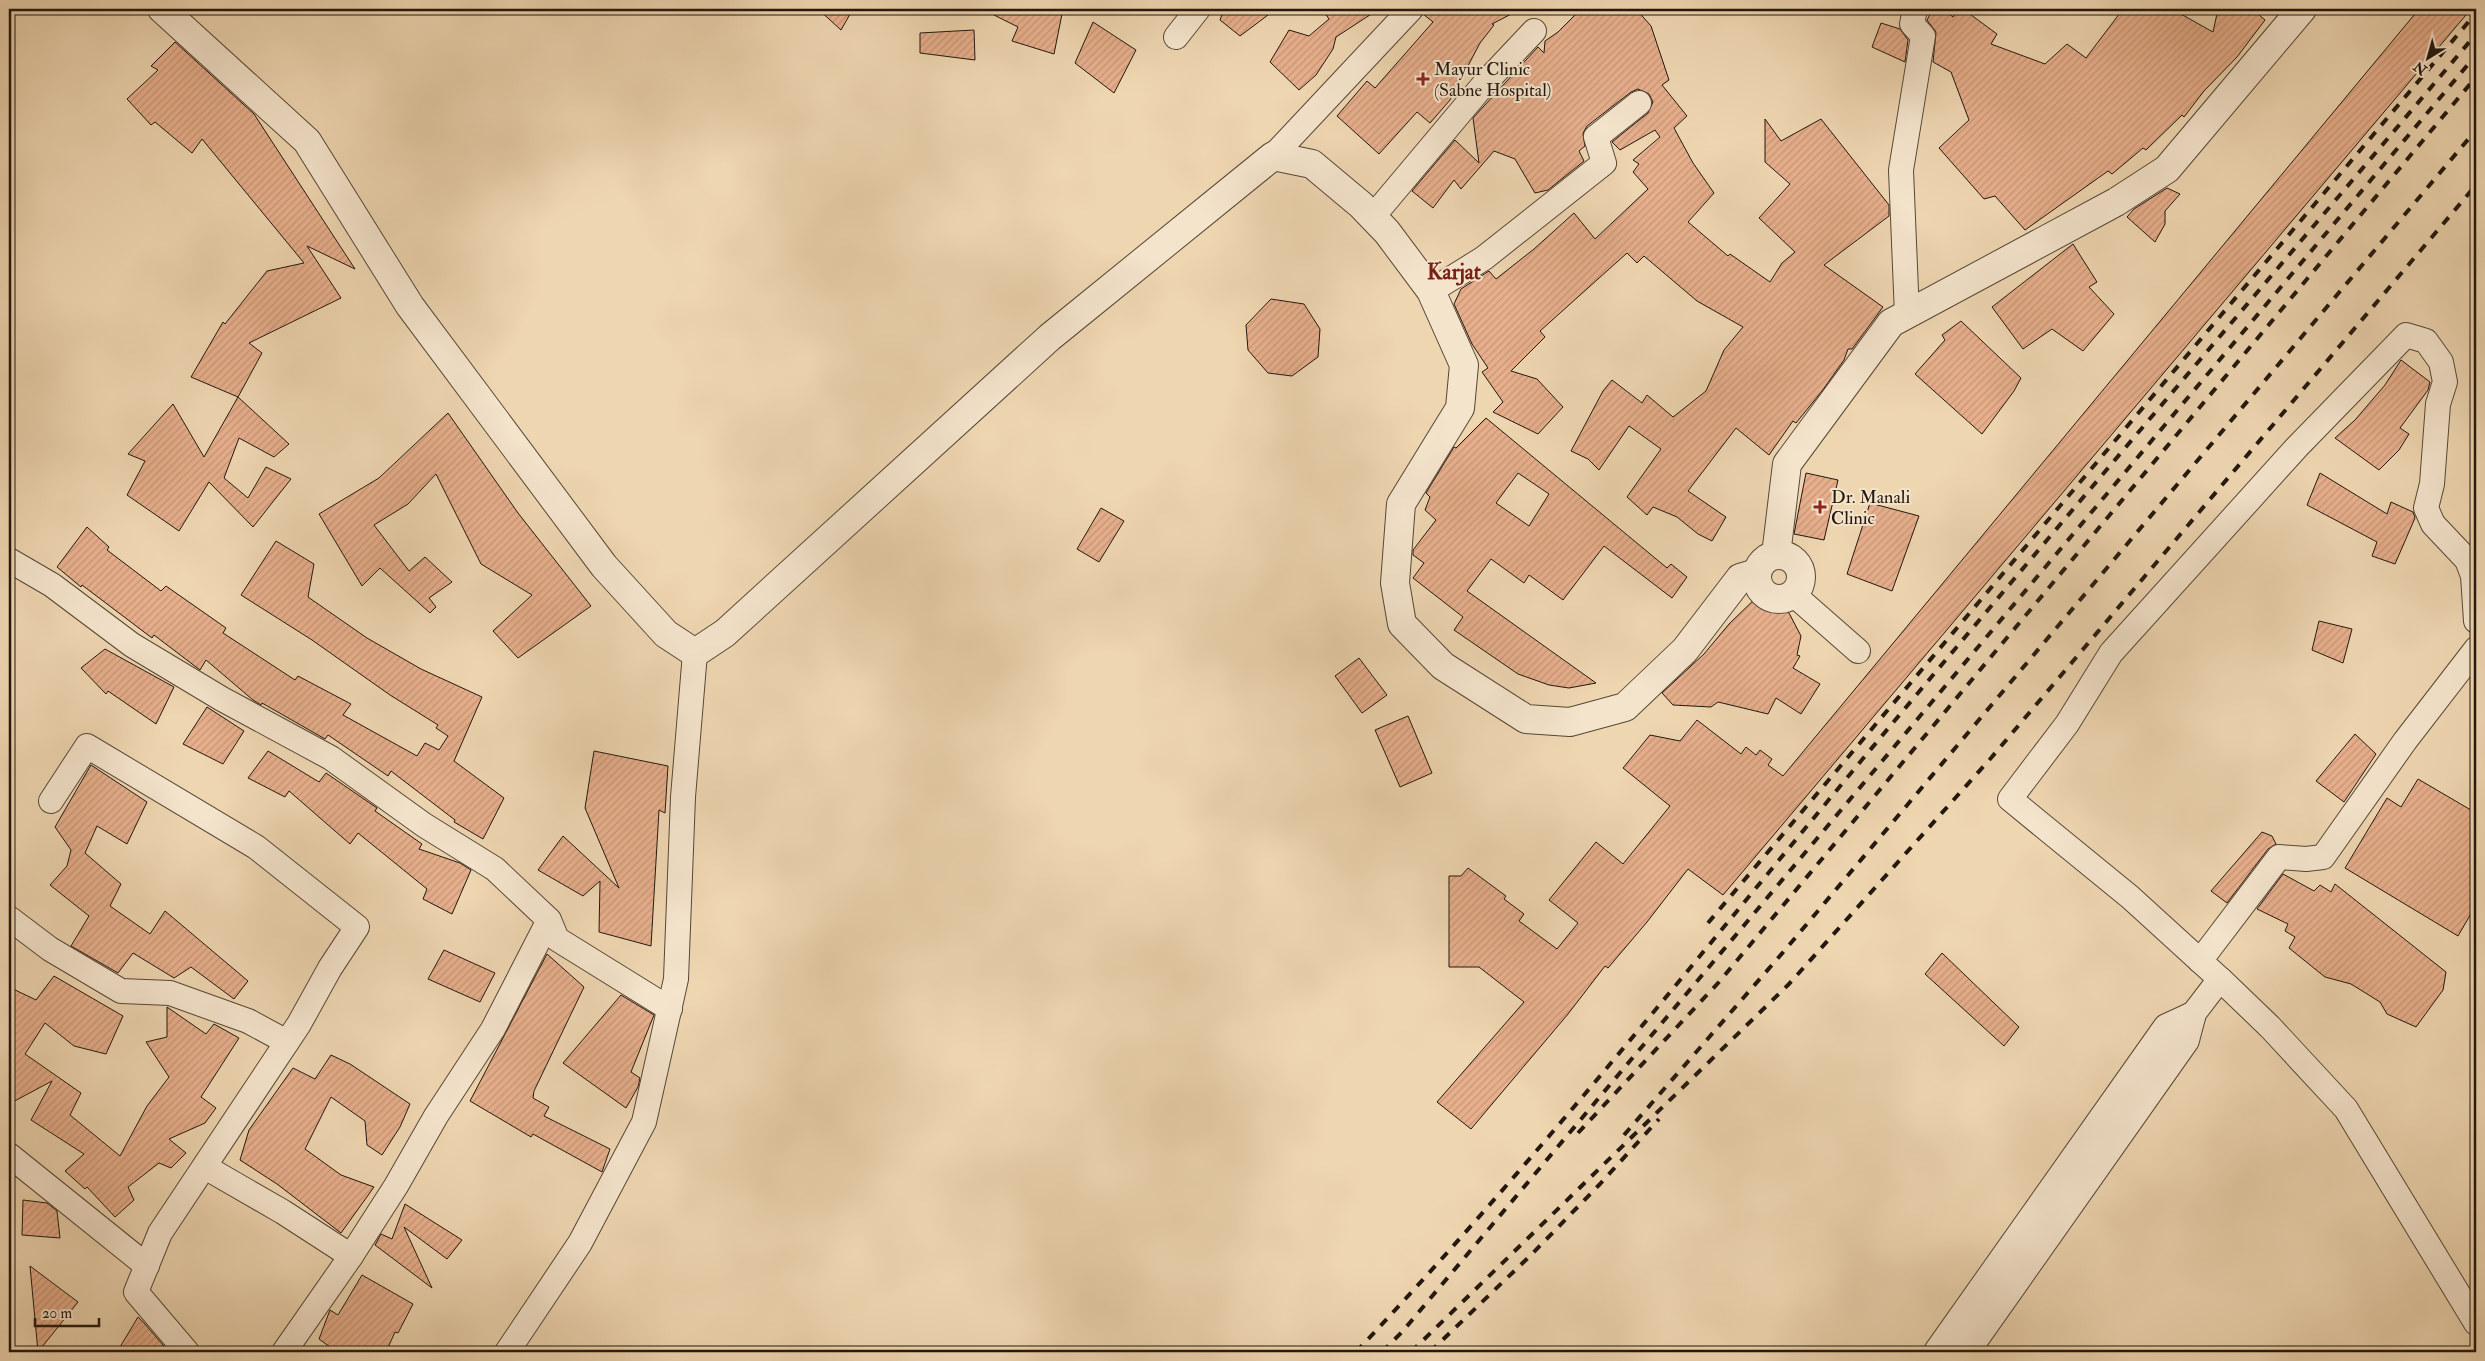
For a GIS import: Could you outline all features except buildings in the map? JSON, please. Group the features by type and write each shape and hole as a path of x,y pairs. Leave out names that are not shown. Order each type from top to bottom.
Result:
{"street":[{"path":"162,9 307,142 410,306 604,566 666,634 696,652"},
{"path":"1176,37 1198,9"},
{"path":"696,652 725,633 1050,337 1273,156 1412,9"},
{"path":"1907,315 1901,170 1923,36 1912,24 1915,9"},
{"path":"1776,555 1786,464 1891,323 2116,202 2167,170 2302,9"},
{"path":"1374,218 1375,214 1485,83 1534,31"},
{"path":"1431,290 1484,258 1604,163 1596,137 1639,103"},
{"path":"1273,156 1312,164 1361,205 1387,232 1431,290 1464,365 1460,408 1401,504 1395,583 1402,624 1443,666 1526,719 1570,722 1624,708 1685,650 1740,578 1757,573"},
{"path":"2476,621 2473,576 2467,560 2434,524 2426,508 2432,484 2438,404 2445,382 2441,362 2426,341 2406,336 2297,447 2111,653 2067,724 2010,799 2130,897 2220,979 2270,1027 2346,1109 2476,1323"},
{"path":"1776,555 1790,558 1799,568 1800,582 1793,594 1778,599 1764,594 1760,588 1757,573 1763,561 1776,555"},
{"path":"9,560 52,585 132,645 222,699 331,758 424,825 495,869 549,920 557,939 670,1008"},
{"path":"1793,594 1858,651"},
{"path":"2200,961 2279,858 2306,859 2323,857 2405,741 2476,649"},
{"path":"506,1352 580,1243 644,1122 676,979 683,797 696,652"},
{"path":"51,801 87,746 256,848 358,928 330,968 287,1042 160,1234 146,1266 136,1292 187,1352"},
{"path":"9,918 50,948 121,991 170,993 248,1020 287,1042"},
{"path":"284,1352 396,1186 436,1116 493,1029 549,920"},
{"path":"1965,1352 2185,1040 2191,1017 2220,979"},
{"path":"1938,1352 2167,1028 2191,1017"},
{"path":"9,1155 146,1266"},
{"path":"205,1167 283,1212 350,1256"}],"railway":[{"path":"1708,923 2476,13"},
{"path":"1356,1352 1425,1278 1558,1126 1881,737 2476,34"},
{"path":"1382,1352 1402,1332 2476,55"},
{"path":"1578,1133 1719,982 2476,77"},
{"path":"1624,1135 1785,950 2476,130"},
{"path":"1411,1352 1789,984 1991,758 2476,185"},
{"path":"1430,1352 1532,1254 1600,1184 1659,1119"}],"place":[{"name":"Mayur Clinic (Sabne Hospital)","path":"1423,79"},
{"name":"Dr. Manali Clinic","path":"1820,507"}],"district":[{"name":"Karjat","path":"1454,271"}]}
